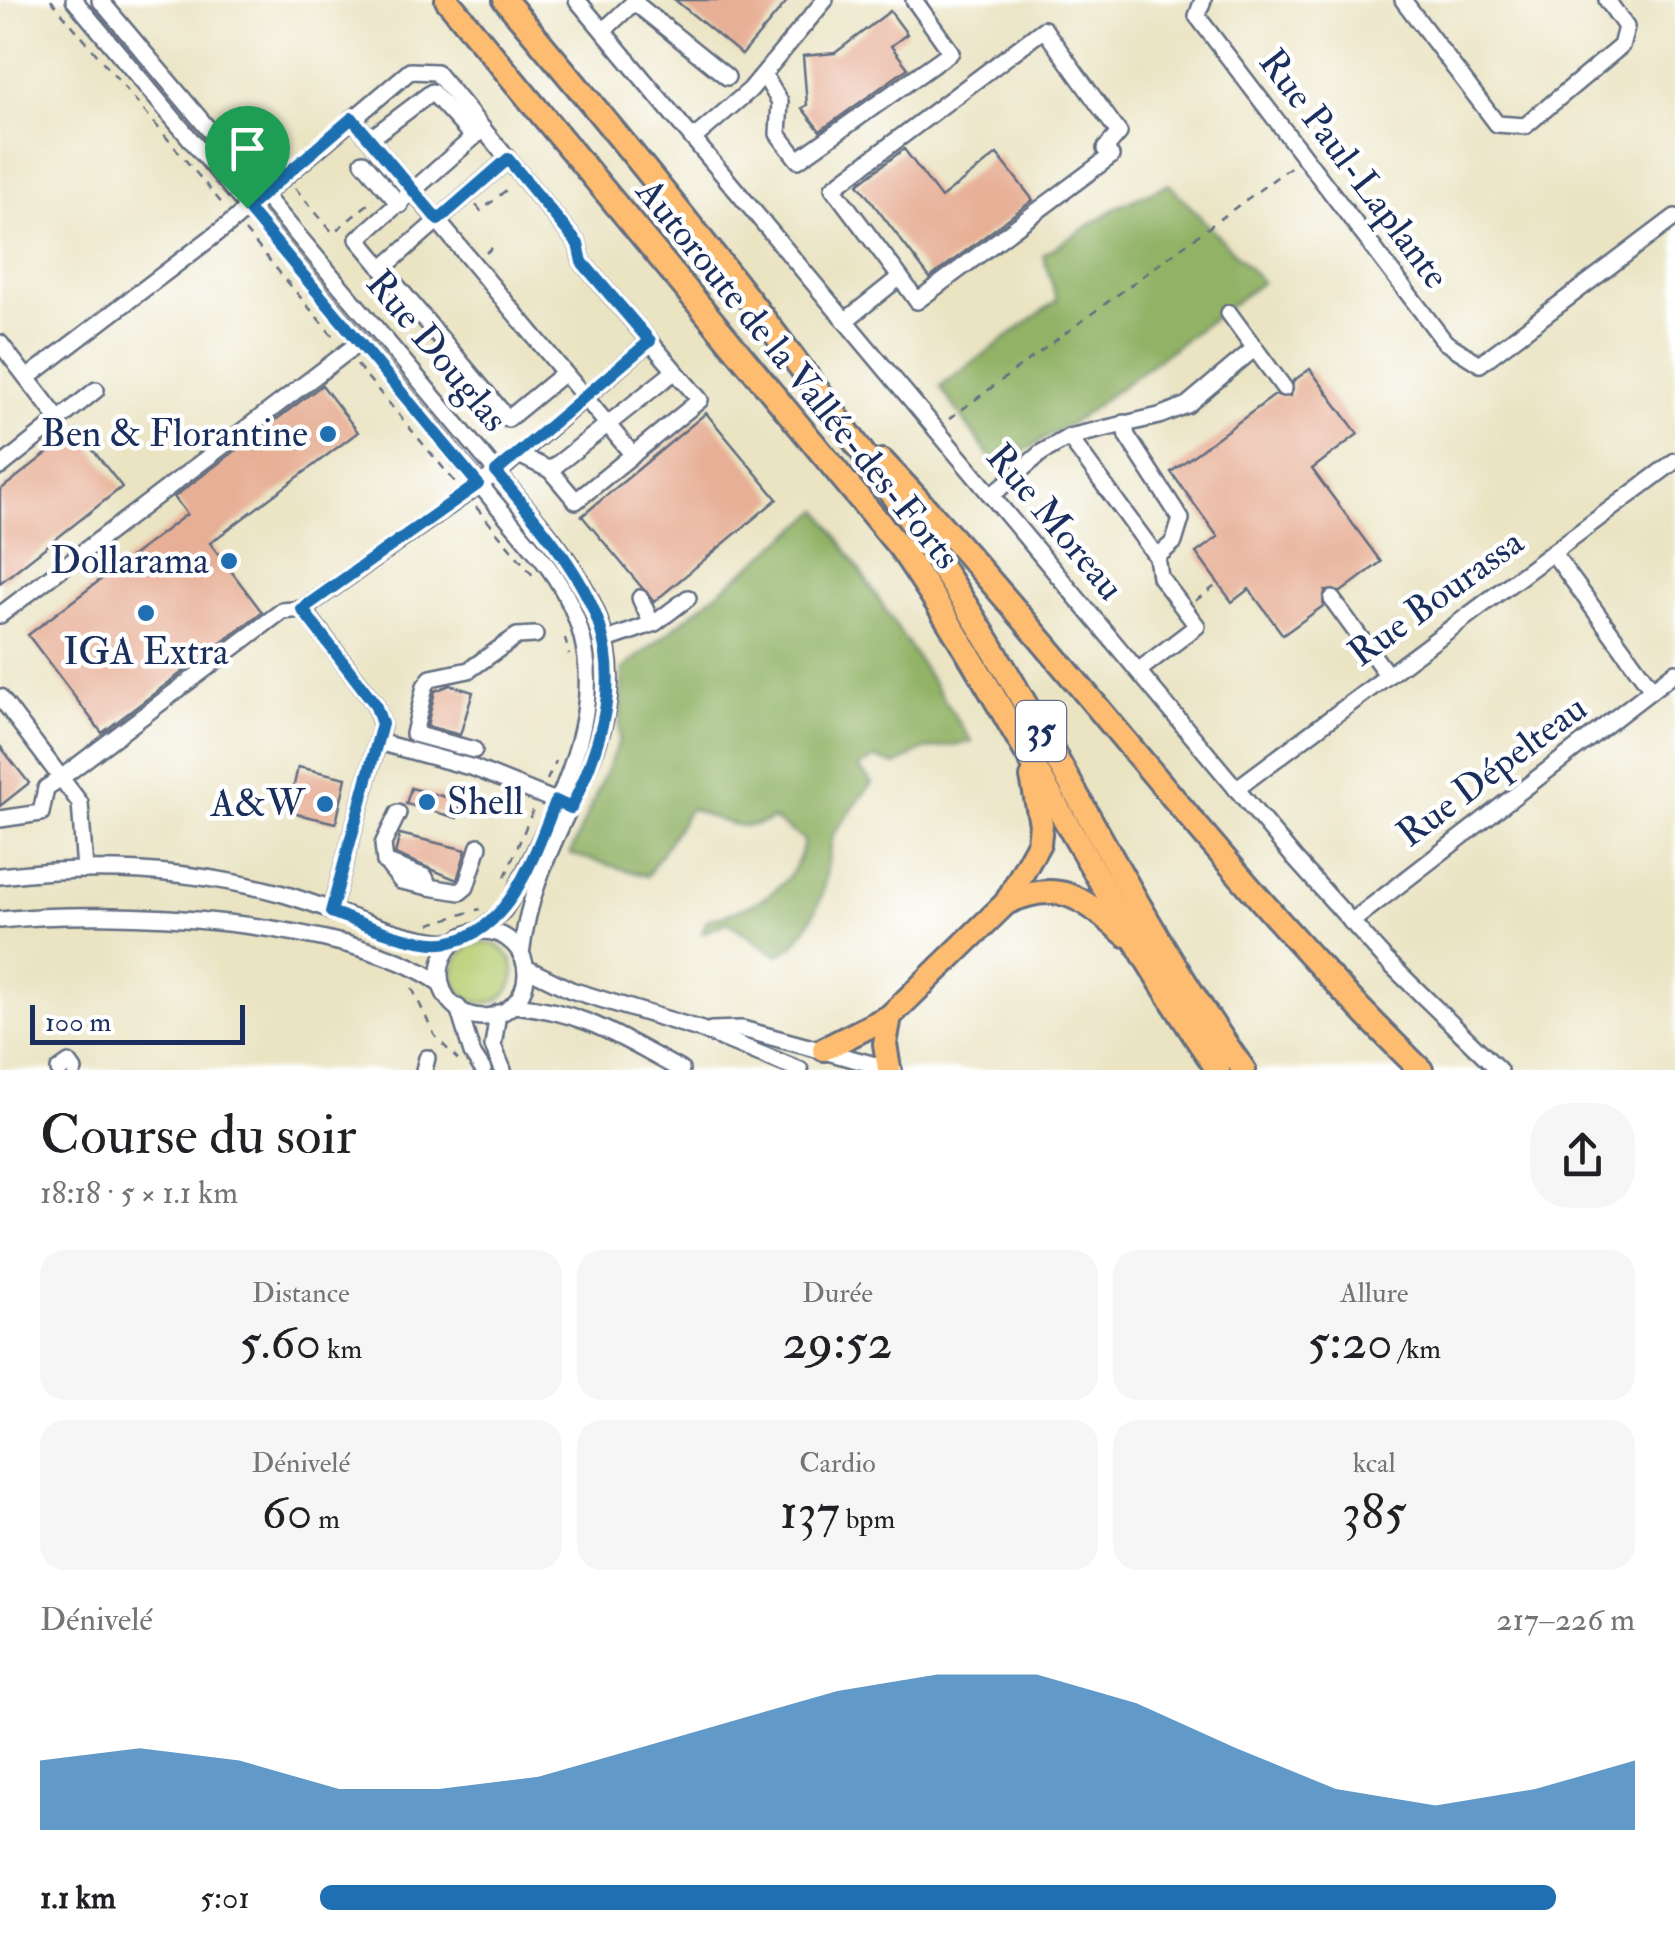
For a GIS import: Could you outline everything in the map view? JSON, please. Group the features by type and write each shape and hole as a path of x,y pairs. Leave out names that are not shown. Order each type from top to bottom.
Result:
{"highway":[{"name":"Autoroute de la Vallée-des-Forts","path":"447,0 864,500 942,610 1139,946 1218,1070"},
{"name":"Autoroute de la Vallée-des-Forts","path":"505,0 662,188 824,400 973,616 1176,965 1244,1070"},
{"path":"824,400 952,534 1299,946 1421,1070"},
{"path":"824,1049 890,1016 1006,903 1032,862 1041,833 1026,750"},
{"path":"1006,903 1036,892 1065,893 1085,901 1139,946"},
{"path":"890,1016 885,1044 892,1069"}],"street":[{"name":"Rue Douglas","path":"74,0 560,583 584,644 588,688 584,730 564,804 530,897 524,961"},
{"name":"Rue Douglas","path":"100,0 496,472 582,581 604,641 608,713 600,744 509,903 478,931"},
{"name":"Rue Moreau","path":"577,0 1236,789 1351,922 1499,1070"},
{"path":"693,139 764,75 824,0"},
{"path":"764,75 780,102 778,134 798,160 951,52 914,0"},
{"name":"Rue Paul-Laplante","path":"1203,0 1197,16 1445,342 1480,364 1675,218"},
{"path":"1403,0 1496,124 1525,126 1621,46 1626,26 1607,0"},
{"path":"603,31 635,1 728,77"},
{"path":"1044,30 1119,133 1105,149 1110,156 917,300 900,278 833,188 1044,30"},
{"path":"27,378 247,208 410,70 436,72 478,133"},
{"path":"370,139 432,92 508,159 578,244 582,262 700,400 576,501 550,470 519,456"},
{"path":"352,118 632,455"},
{"path":"478,133 358,240 508,420 564,373"},
{"path":"382,269 508,159"},
{"path":"363,162 400,205"},
{"path":"845,321 900,278"},
{"path":"1230,313 1284,388"},
{"path":"0,819 41,813 46,788 282,610 302,609 519,456 650,341"},
{"path":"0,615 360,342"},
{"path":"0,343 59,420"},
{"path":"991,496 1041,453 1069,437 1187,405 1255,348"},
{"path":"550,470 675,371"},
{"path":"0,466 96,390"},
{"path":"1124,423 1127,436 1181,518 1174,542 1158,557"},
{"path":"1069,437 1158,557 1160,578 1197,626 1138,671"},
{"name":"Rue Bourassa","path":"1236,789 1386,673 1675,461"},
{"path":"1553,553 1652,689"},
{"path":"640,598 652,624"},
{"path":"604,641 652,624 688,598"},
{"path":"1332,599 1386,673"},
{"path":"302,609 375,704 382,724 331,912"},
{"path":"474,750 414,734 425,686 438,674 468,670 517,636 535,635"},
{"name":"Rue Dépelteau","path":"1351,922 1675,672"},
{"path":"0,697 80,803 85,870"},
{"path":"378,742 474,768 564,804"},
{"path":"398,813 383,844 389,866 426,877 429,887 460,892 466,887 480,846"},
{"path":"0,876 141,871 285,894 398,934 452,942 478,931 503,937 524,961 571,990 702,1030 800,1070"},
{"path":"0,920 96,915 272,928 402,962 440,982 458,1008 472,1053 483,1070"},
{"path":"440,982 442,958 452,942"},
{"path":"504,1070 494,1046 506,1009 524,989 524,961"},
{"path":"458,1008 474,1015 506,1009 599,1024 681,1070"},
{"path":"702,1030 742,1029 892,1069"}],"path":[{"path":"52,0 227,210"},
{"path":"941,425 1295,164"},
{"path":"291,184 333,234 380,194"},
{"name":"Rue Douglas","path":"250,237 338,342"},
{"path":"481,257 496,244"},
{"name":"Rue Douglas","path":"364,374 456,483"},
{"path":"1200,597 1218,584"},
{"path":"502,887 535,806"},
{"path":"424,930 432,922 488,905"},
{"path":"412,978 436,1036 467,1070"}],"green space":[{"path":"1169,184 1262,282 1075,421 997,467 940,387 1057,300 1043,255 1119,206"},
{"path":"820,510 972,742 922,750 896,765 875,758 859,768 872,783 833,835 822,896 811,920 795,944 778,956 728,922 702,933 707,920 755,903 792,872 804,840 773,819 741,826 690,808 647,876 570,854 619,741 623,669"},
{"path":"484,943 505,952 514,973 505,994 484,1003 463,994 454,973 463,952"}],"building":[{"path":"675,0 788,0 742,55"},
{"path":"890,11 907,34 891,46 908,68 820,131 802,108 807,105 803,56 835,53"},
{"path":"904,149 941,198 997,154 1033,200 930,278 858,184"},
{"path":"1310,369 1358,434 1312,469 1381,562 1341,592 1325,591 1323,606 1283,635 1249,589 1232,602 1196,553 1218,537 1171,472 1275,395 1291,396 1293,381"},
{"path":"322,385 358,432 210,543 262,612 102,733 28,635 187,514 174,497"},
{"path":"706,413 777,499 654,602 582,516"},
{"path":"77,430 122,487 0,583 0,490"},
{"path":"450,685 473,692 460,735 427,726 435,691"},
{"path":"0,746 29,783 0,806"},
{"path":"298,767 346,778 336,823 288,812"},
{"path":"411,788 461,801 457,818 406,804"},
{"path":"400,834 466,850 457,880 395,854"}],"place":[{"name":"Ben & Florantine","path":"328,434"},
{"name":"Dollarama","path":"229,561"},
{"name":"IGA Extra","path":"146,613"},
{"name":"Shell","path":"427,802"},
{"name":"A&W","path":"325,804"}],"route":[{"path":"352,118 438,220 508,159 578,244 582,262 650,341 592,390 575,410 496,472 564,554 588,593 608,661 608,713 600,744 571,808 556,801 509,903 478,931 452,942 398,934 331,912 382,724 375,704 302,609 478,484 247,208 352,118"}]}
